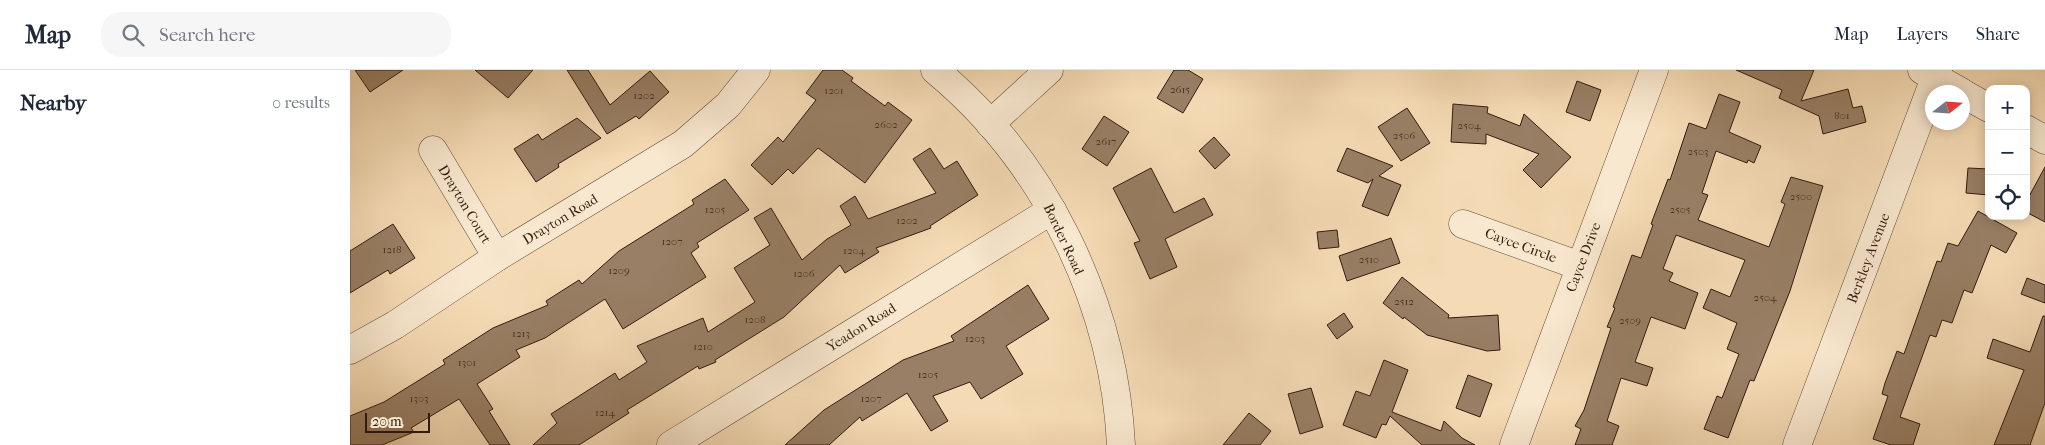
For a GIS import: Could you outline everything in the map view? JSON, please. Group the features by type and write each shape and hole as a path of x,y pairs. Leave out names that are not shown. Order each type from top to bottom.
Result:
{"street":[{"name":"Drayton Road","path":"350,350 395,325 497,257 683,144 728,104 756,70"},
{"name":"Border Road","path":"934,70 964,96 990,124 1035,180 1076,258 1098,318 1116,393 1121,445"},
{"path":"990,124 1049,70"},
{"name":"Cayce Drive","path":"1514,445 1654,70"},
{"path":"1932,73 1950,85"},
{"name":"Berkley Avenue","path":"1797,445 1932,73"},
{"path":"1970,97 1985,106"},
{"path":"2028,130 2045,140"},
{"name":"Drayton Court","path":"433,150 497,257"},
{"name":"Yeadon Road","path":"671,445 1052,210"},
{"name":"Cayce Circle","path":"1463,224 1580,266"}],"building":[{"path":"355,70 403,70 370,92"},
{"path":"475,70 533,70 508,98"},
{"path":"567,70 588,70 610,105 650,71 669,92 639,119 636,116 607,134"},
{"path":"823,70 842,70 853,78 851,81 885,106 888,102 912,120 865,183 818,148 793,174 788,169 772,185 751,165 778,137 783,142 816,100 806,93"},
{"path":"1174,70 1188,70 1203,79 1183,113 1157,98"},
{"path":"1736,70 1814,70 1801,101 1848,89 1853,108 1862,106 1866,122 1823,134 1819,116 1779,98 1782,90"},
{"path":"1577,81 1601,90 1590,121 1566,112"},
{"path":"1719,94 1740,102 1729,132 1761,146 1754,163 1748,160 1747,163 1716,151 1702,193 1708,195 1698,220 1769,247 1785,204 1781,202 1791,177 1823,186 1790,291 1754,381 1750,380 1728,438 1704,429 1717,396 1722,398 1739,354 1727,349 1737,323 1703,308 1711,289 1730,297 1745,260 1676,235 1663,269 1673,273 1669,281 1698,293 1685,329 1651,317 1635,362 1653,368 1647,386 1621,378 1607,421 1619,426 1612,445 1575,445 1581,429 1575,426 1584,410 1611,328 1607,327 1615,308 1613,307 1632,255 1641,258 1653,225 1651,224 1668,179 1670,180 1689,123 1706,129"},
{"path":"1453,104 1488,107 1487,113 1520,126 1524,114 1571,157 1541,188 1523,170 1539,154 1486,134 1486,144 1451,142"},
{"path":"1407,108 1430,143 1401,161 1378,127"},
{"path":"1104,116 1129,132 1107,166 1082,149"},
{"path":"577,118 601,138 558,164 559,167 536,182 514,149 538,134 542,140"},
{"path":"1214,137 1230,155 1215,169 1199,151"},
{"path":"930,148 944,169 957,161 978,195 930,226 931,228 876,248 879,252 845,273 840,265 784,317 715,360 716,362 699,369 698,366 627,410 629,413 579,445 533,445 557,423 551,414 615,373 619,380 647,362 637,346 703,318 708,332 755,302 734,268 770,245 754,218 771,208 802,260 827,239 851,225 840,206 855,196 868,219 936,193 913,159"},
{"path":"1347,148 1393,166 1379,176 1401,185 1388,216 1362,206 1373,179 1368,183 1337,171"},
{"path":"2045,167 2045,222 2030,214 2030,195"},
{"path":"1151,168 1174,213 1204,198 1213,215 1165,239 1177,267 1150,279 1134,243 1140,241 1113,188"},
{"path":"1968,168 1985,169 1985,195 1966,193"},
{"path":"725,179 749,210 697,243 699,247 691,253 706,277 623,329 605,299 545,338 516,350 520,357 477,384 493,409 489,411 510,445 490,445 459,399 411,428 414,432 382,445 350,445 350,416 384,402 445,364 443,360 493,328 548,305 546,301 579,280 582,284 619,251 694,204 692,200"},
{"path":"1978,211 1985,215 1985,220 1994,220 2017,233 2006,253 1991,245 1972,293 1964,290 1952,323 1942,320 1936,337 1930,335 1900,417 1920,424 1913,445 1891,445 1873,439 1888,396 1882,394 1885,383 1897,351 1904,354 1937,261 1941,262 1948,243 1958,246"},
{"path":"393,224 415,258 390,274 388,270 350,293 350,251"},
{"path":"1337,230 1339,247 1319,249 1317,232"},
{"path":"1391,238 1400,263 1347,281 1339,256"},
{"path":"1402,277 1449,315 1448,318 1498,315 1500,350 1487,351 1427,335 1404,317 1403,319 1383,303"},
{"path":"2027,278 2045,285 2045,303 2021,294"},
{"path":"1028,285 1049,319 1006,346 1023,374 981,399 970,382 933,396 948,421 931,431 907,393 862,421 860,417 829,445 785,445 824,410 903,360 954,341 951,336"},
{"path":"1344,313 1353,327 1337,339 1327,325"},
{"path":"2043,316 2045,316 2045,403 2030,445 1994,445 2024,370 1987,358 1993,339 2030,352"},
{"path":"1384,360 1408,370 1392,412 1441,431 1444,421 1462,438 1475,445 1422,445 1390,416 1386,425 1382,424 1376,438 1343,425 1356,391 1370,396"},
{"path":"1468,375 1492,384 1480,417 1456,408"},
{"path":"1311,388 1323,427 1300,434 1288,394"},
{"path":"1249,413 1271,431 1260,445 1223,445"}]}
